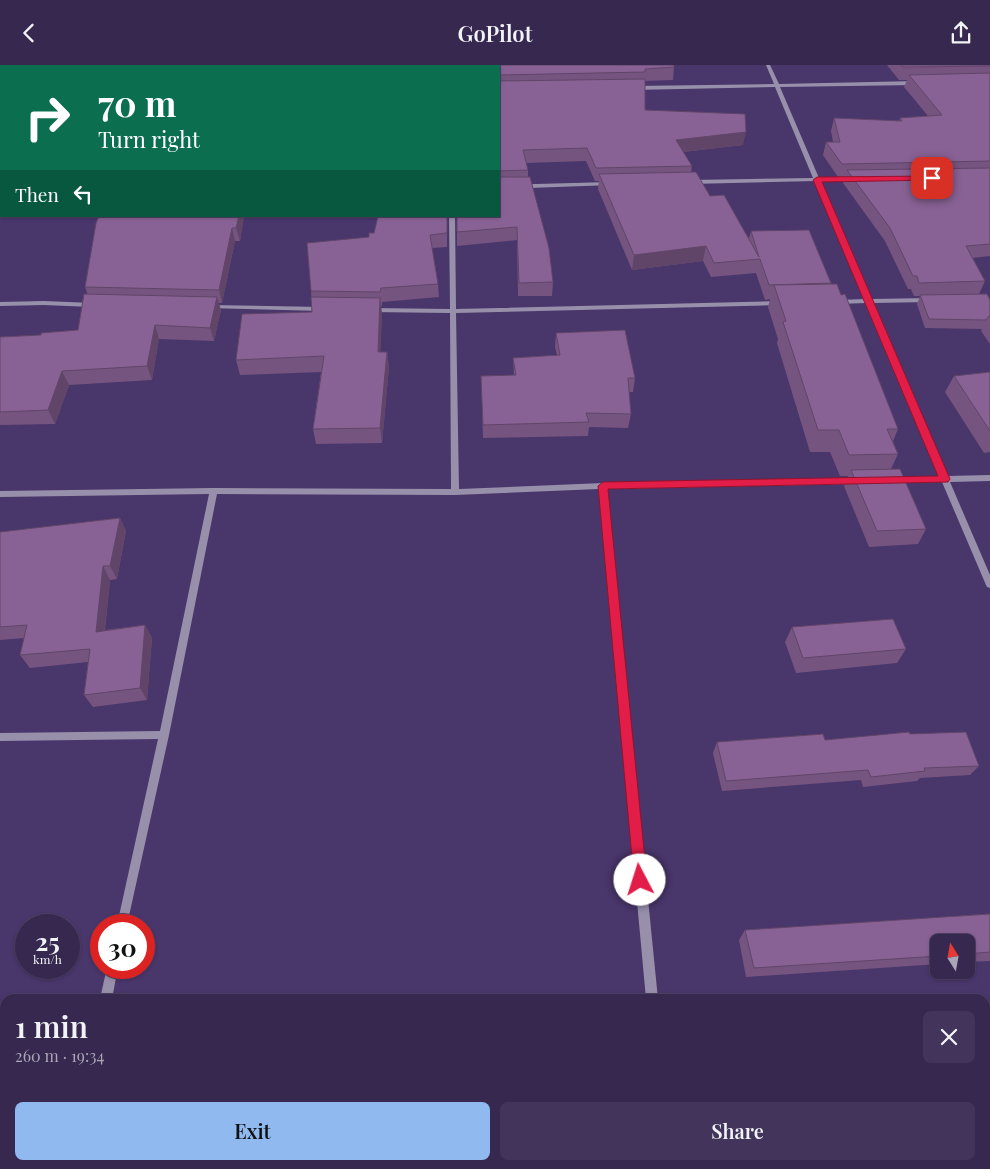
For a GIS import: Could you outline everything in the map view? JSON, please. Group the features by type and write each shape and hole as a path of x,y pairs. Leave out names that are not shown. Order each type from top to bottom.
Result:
{"street":[{"path":"768,65 990,585"},
{"path":"628,88 922,83"},
{"path":"678,183 865,179"},
{"path":"500,187 618,184"},
{"path":"452,217 454,492"},
{"path":"829,302 934,299"},
{"path":"0,305 44,303 100,305"},
{"path":"365,309 453,311 789,303"},
{"path":"198,307 326,309"},
{"path":"886,480 990,478"},
{"path":"0,494 214,491 454,492 603,486 867,481"},
{"path":"603,486 652,994"},
{"path":"124,914 164,735 214,491"},
{"path":"0,737 164,735"},
{"path":"107,994 110,979"}],"building":[{"path":"500,65 674,65 674,67 645,69 645,72 500,75"},
{"path":"901,65 990,65 990,66 903,67"},
{"path":"990,73 990,161 842,164 826,142 840,142 834,118 902,121 900,118 942,115 909,75"},
{"path":"645,79 645,110 745,114 746,132 676,140 692,166 596,168 587,148 523,150 528,170 500,171 500,81"},
{"path":"990,168 990,244 966,246 985,281 919,283 917,276 913,276 890,228 847,170"},
{"path":"696,172 710,196 724,195 759,257 751,231 809,230 831,283 769,285 760,259 714,263 706,246 634,255 599,174"},
{"path":"500,177 530,177 549,248 553,282 519,283 517,227 457,232 457,217 500,217"},
{"path":"99,217 239,217 236,228 232,228 219,290 85,287"},
{"path":"378,217 447,217 447,233 430,235 438,284 381,288 380,292 311,291 307,243 369,237 369,233 374,233"},
{"path":"837,284 841,295 845,294 898,429 887,429 898,454 849,455 839,430 818,430 783,322 786,321 774,285"},
{"path":"84,294 217,297 210,328 155,325 147,366 62,371 48,410 0,412 0,337 41,335 41,333 78,330"},
{"path":"987,294 990,300 990,316 986,320 929,319 920,295"},
{"path":"311,297 380,298 378,352 387,352 380,428 313,429 324,356 236,360 242,314 312,312"},
{"path":"625,330 635,378 628,378 631,414 586,413 589,422 483,425 481,376 516,375 513,358 560,355 556,333"},
{"path":"990,372 990,431 954,376"},
{"path":"900,469 926,529 877,531 851,470"},
{"path":"120,518 110,566 103,566 96,632 145,625 140,688 84,695 90,649 20,655 27,625 0,627 0,532"},
{"path":"893,619 906,649 803,658 792,627"},
{"path":"909,732 910,734 966,732 979,766 924,768 925,771 871,777 868,770 726,781 717,742 823,734 825,740"},
{"path":"990,914 990,952 975,953 975,934 930,934 930,957 754,968 745,930"}],"route":[{"path":"640,880 603,486 945,479 817,180 932,178"}]}
